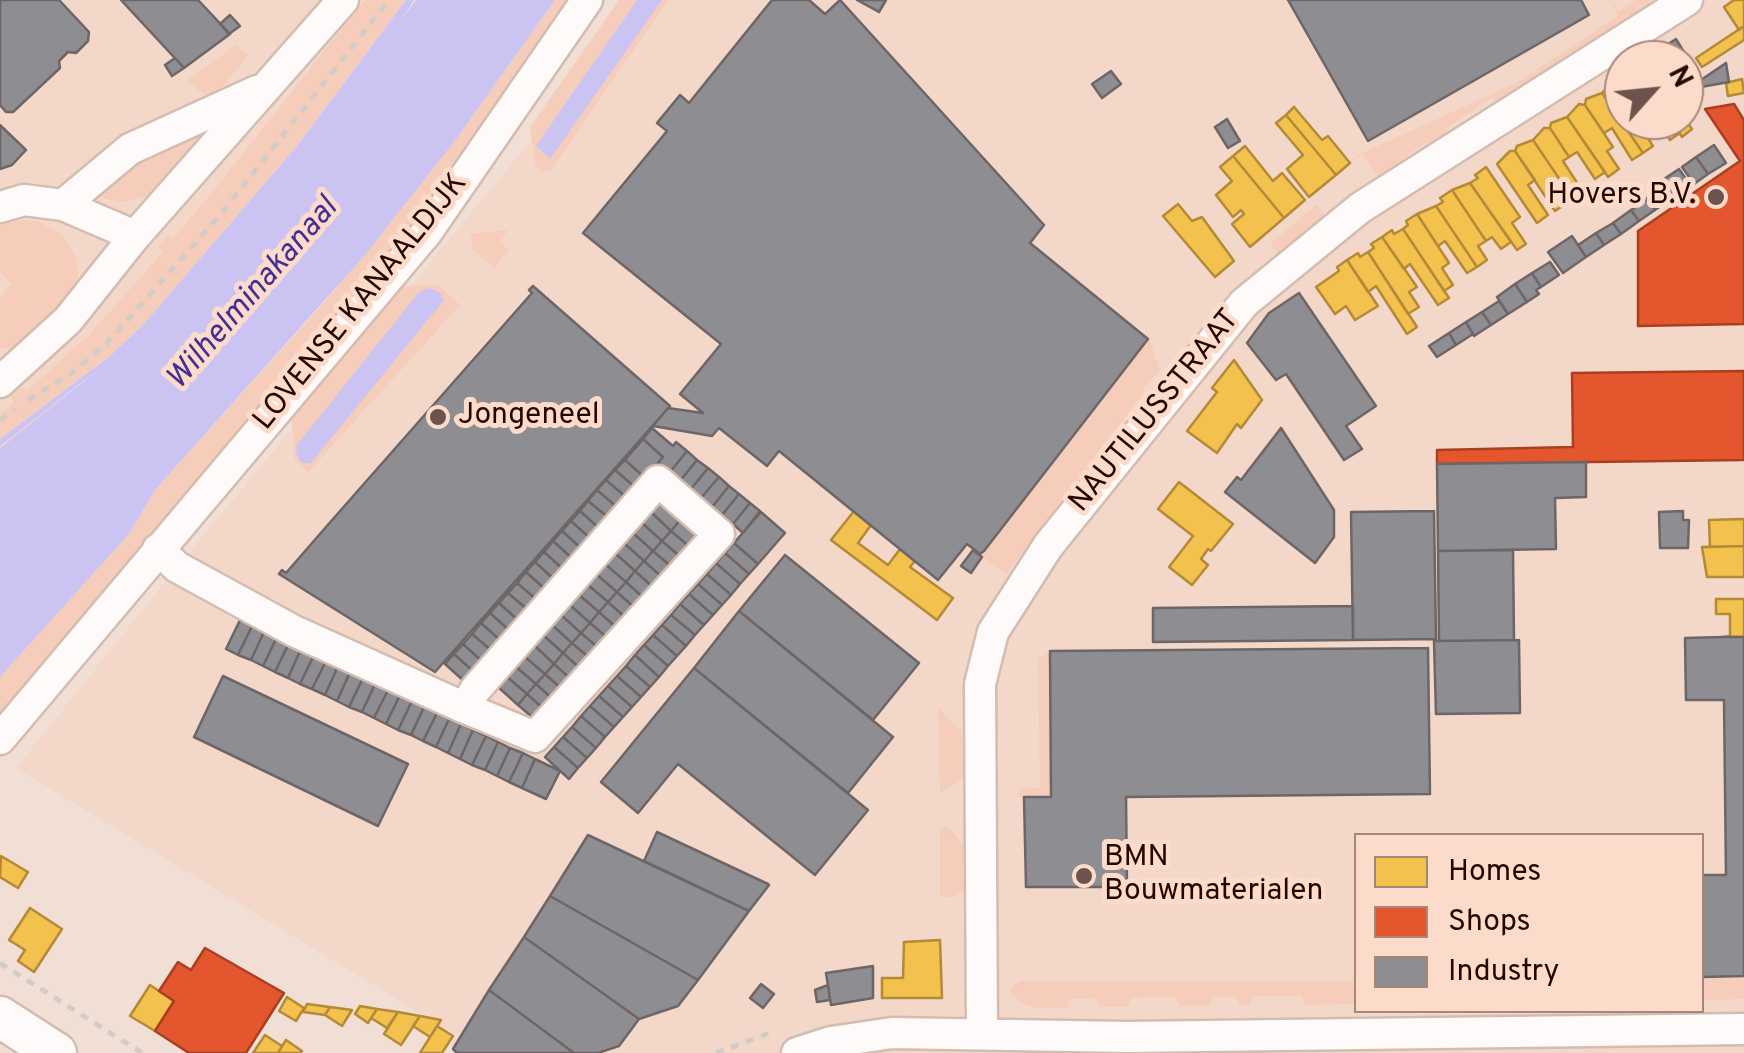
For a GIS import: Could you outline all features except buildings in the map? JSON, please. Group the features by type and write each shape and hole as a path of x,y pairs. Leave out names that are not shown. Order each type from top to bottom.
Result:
{"main road":[{"path":"0,1017 56,1053"}],"street":[{"path":"0,382 68,320 135,236 343,0"},
{"name":"LOVENSE KANAALDIJK","path":"0,739 427,232 587,0"},
{"name":"NAUTILUSSTRAAT","path":"982,1032 980,684 993,632 1048,546 1244,303 1360,208 1687,0"},
{"path":"63,205 130,149 267,87"},
{"path":"0,207 24,200 63,205 135,236"},
{"path":"158,549 177,568 294,631 465,708 535,737 720,534 658,481 475,690 465,708"},
{"path":"797,1053 831,1042 878,1044 982,1032 1128,1037 1744,1029"}],"path":[{"path":"0,420 44,393 106,344 232,200 389,0"},
{"path":"0,963 142,1053"}],"shaded area":[{"path":"0,0 379,0 0,474"},
{"path":"365,0 406,0 297,146 142,326 110,356 0,439 0,414 14,402 10,397 22,387 27,391 90,334 163,252 158,247 168,235 173,239 211,194"},
{"path":"555,0 581,0 468,157 0,721 0,677 129,534 155,490 328,298 457,138"},
{"path":"619,0 637,0 536,146 549,159 662,0 668,0 550,171 544,173 535,165 530,127"},
{"path":"648,0 1744,0 1744,1053 457,1053 451,1048 456,1035 16,768 177,567"},
{"path":"1610,0 1619,11 1636,0 1652,0 1497,104 1492,98 1445,129 1449,136 1431,149 1426,142 1402,159 1405,166 1381,182 1363,154 1350,162 1358,155 1516,83 1618,16"},
{"path":"236,45 249,55 211,99 187,81"},
{"path":"195,133 203,141 155,194 122,202 90,196 95,189"},
{"path":"1317,205 1327,218 1278,253 1270,244"},
{"path":"38,221 62,235 76,258 78,277 69,299 14,350 0,348 0,298 12,284 0,272 0,224"},
{"path":"508,230 500,242 509,250 494,268 472,248 471,234"},
{"path":"438,285 460,305 308,472 294,458 292,418 402,286"},
{"path":"1149,337 1160,371 1006,574 980,556"},
{"path":"1049,653 1051,797 1017,797 1019,789 1040,788 1038,658"},
{"path":"938,708 962,731 963,777 940,793"},
{"path":"940,827 947,827 963,844 964,889 954,897 940,897"},
{"path":"1744,976 1744,999 1704,1000 1704,977"},
{"path":"1020,981 1354,982 1354,1004 1305,1005 1302,996 1252,996 1250,1005 1240,1006 1237,997 1212,997 1209,1006 1180,1006 1176,997 1131,998 1128,1007 1099,1007 1096,998 1070,999 1067,1008 1036,1008 1019,1002 1009,990"}],"water":[{"name":"Wilhelminakanaal","path":"406,0 414,0 402,19 416,0 555,0 457,138 365,255 155,490 129,534 0,677 0,448 117,355 0,446 0,439 110,356 142,326 297,146"},
{"path":"637,0 662,0 550,159 536,146"},
{"path":"429,288 439,292 444,300 311,463 302,463 296,454 297,445 419,292"}],"place":[{"name":"Hovers B.V.","path":"1716,197"},
{"name":"Jongeneel","path":"438,417"},
{"name":"BMN Bouwmaterialen","path":"1084,876"}]}
